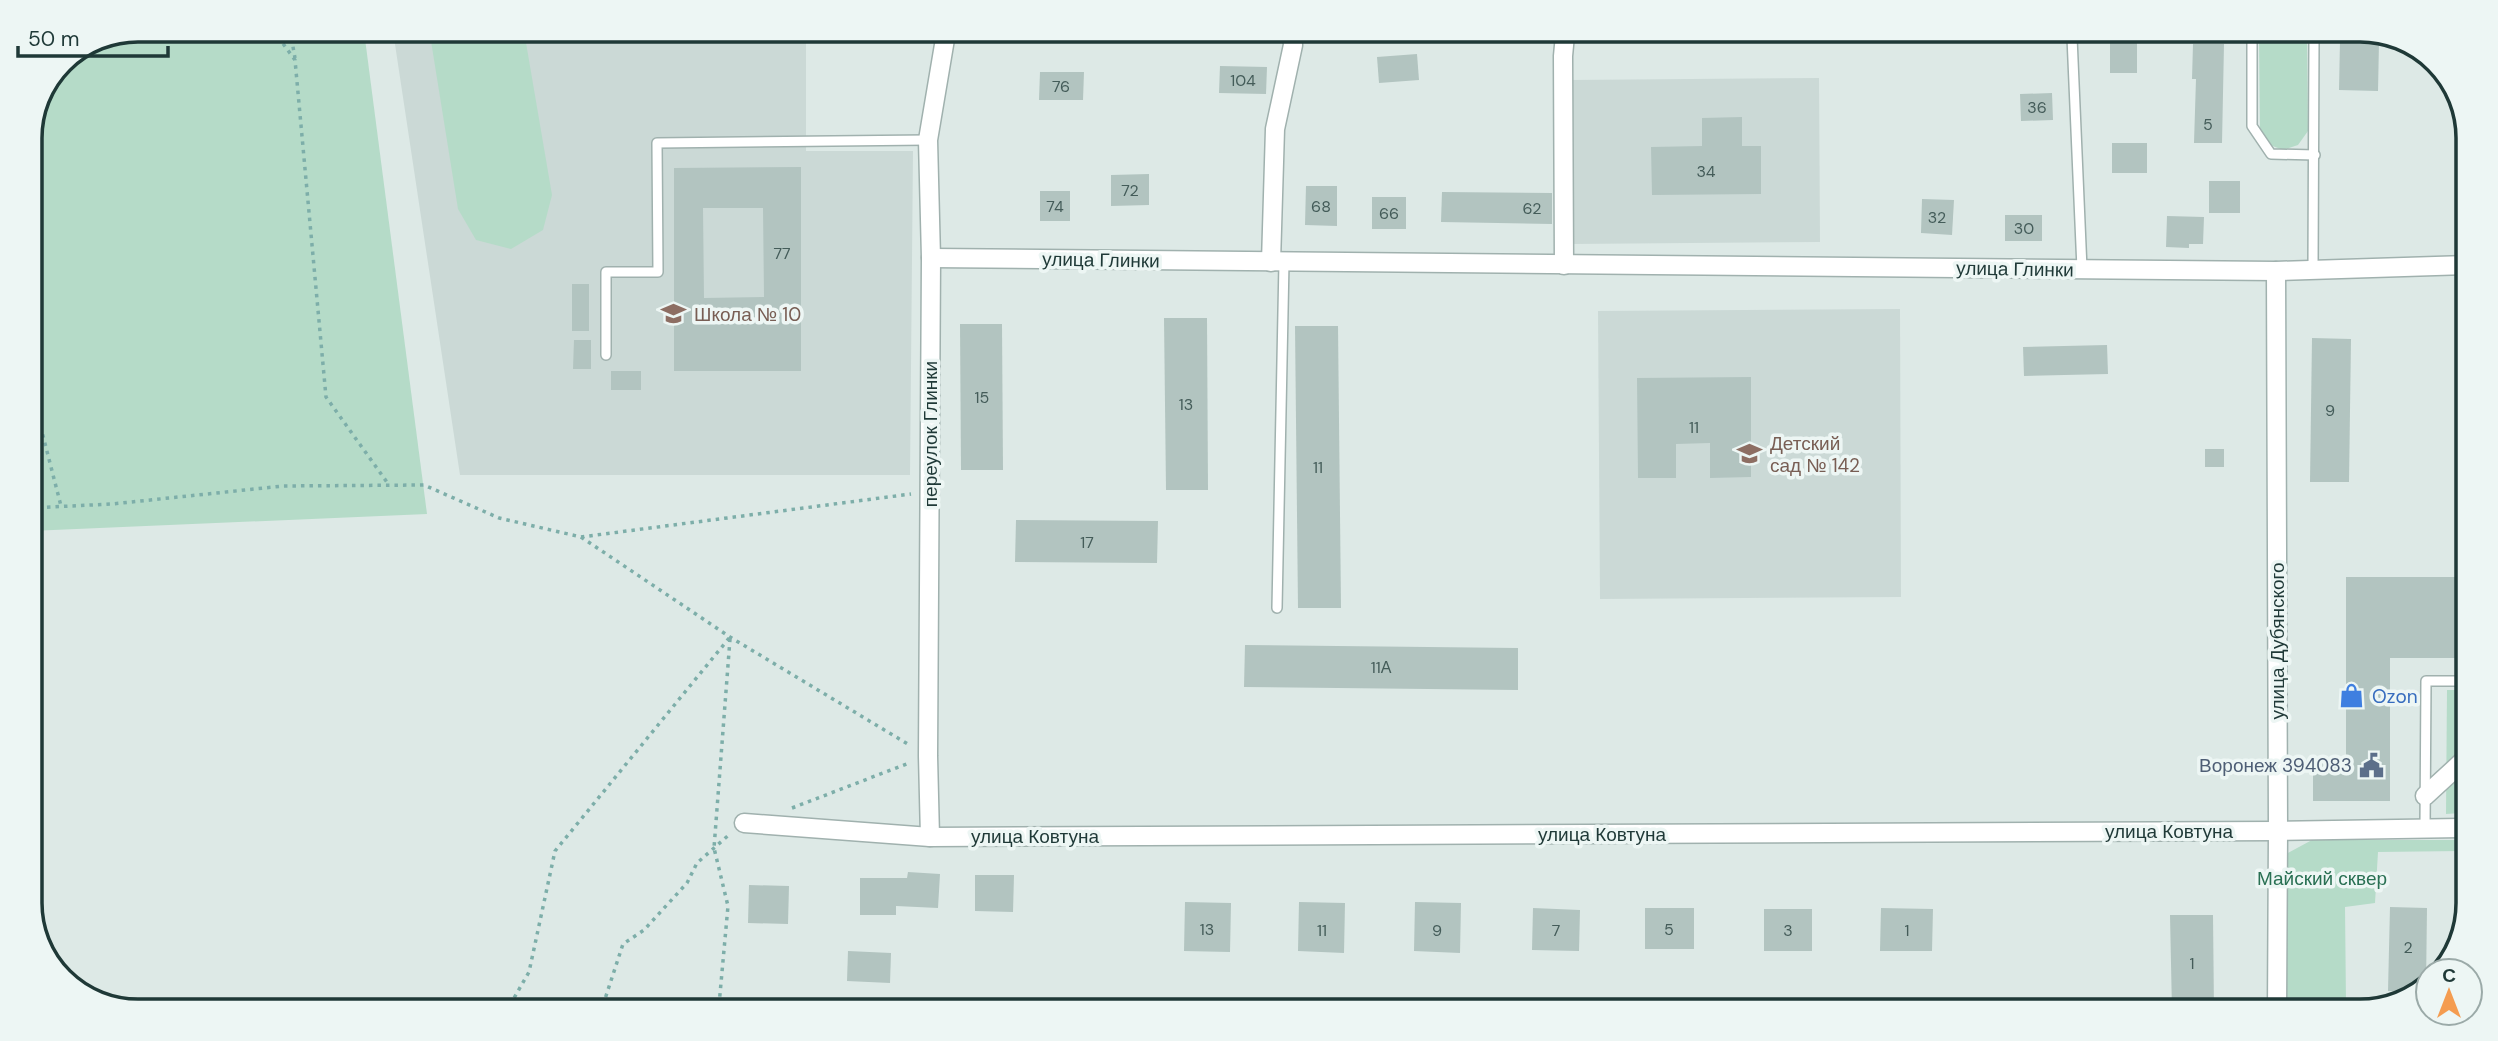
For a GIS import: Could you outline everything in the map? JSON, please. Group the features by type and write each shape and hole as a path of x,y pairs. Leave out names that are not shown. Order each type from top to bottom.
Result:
{"street":[{"name":"переулок Глинки","path":"930,837 928,140 944,42"},
{"path":"1278,262 1275,129 1293,42"},
{"path":"1564,265 1562,80 1565,42"},
{"name":"улица Глинки","path":"930,258 2276,271 2456,265"},
{"name":"улица Дубянского","path":"2276,271 2277,999"},
{"path":"2425,796 2456,768"},
{"name":"улица Ковтуна","path":"744,823 930,837 2456,828"}],"lane":[{"path":"2071,42 2082,270"},
{"path":"2252,42 2252,126 2271,154 2315,155"},
{"path":"2313,270 2314,42"},
{"path":"606,355 606,271 658,272 657,143 928,140"},
{"path":"1278,262 1278,608"},
{"path":"2425,828 2426,681 2456,681"}],"path":[{"path":"282,42 295,60"},
{"path":"292,42 326,397 389,485"},
{"path":"42,432 61,506"},
{"path":"42,507 112,504 283,486 424,485 499,518 581,537 930,491"},
{"path":"581,537 730,637 928,756"},
{"path":"720,999 728,906 714,848 730,637"},
{"path":"513,999 529,972 555,850 730,637"},
{"path":"790,809 928,756"},
{"path":"605,999 623,944 644,930 687,883 697,863 744,823"}],"shaded area":[{"name":"Школа № 10","path":"395,42 806,42 806,151 913,151 910,475 460,475"},
{"path":"1819,78 1820,242 1571,244 1570,80"},
{"name":"Детский сад № 142","path":"1900,309 1901,597 1600,599 1598,311"}],"green space":[{"path":"138,42 365,42 427,514 42,530 42,131 52,95 62,79 75,66 107,47"},
{"path":"431,42 526,42 552,195 543,230 511,249 476,240 458,209"},
{"path":"2259,42 2307,42 2308,131 2298,145 2283,150 2270,145 2260,129"},
{"path":"2447,690 2456,690 2456,813 2446,814"},
{"name":"Майский сквер","path":"2312,840 2456,840 2456,851 2378,852 2375,903 2345,907 2346,999 2284,999 2284,855"}],"building":[{"path":"2110,42 2137,42 2137,73 2110,73"},
{"path":"2340,42 2379,44 2378,91 2339,90"},
{"path":"2193,44 2224,44 2222,143 2194,143 2196,79 2192,79"},
{"path":"1417,54 1419,80 1379,83 1377,57"},
{"path":"1220,66 1267,67 1266,94 1219,93"},
{"path":"1040,72 1084,72 1083,100 1039,100"},
{"path":"2052,93 2053,120 2021,121 2020,94"},
{"path":"1742,117 1742,146 1761,146 1761,194 1652,195 1651,147 1702,146 1702,118"},
{"path":"2112,143 2147,143 2147,173 2112,173"},
{"path":"801,167 801,371 674,371 674,168","holes":["703,208 763,208 764,297 704,298"]},
{"path":"1149,174 1149,205 1111,206 1111,175"},
{"path":"2209,181 2240,181 2240,213 2209,213"},
{"path":"1306,186 1337,186 1337,226 1305,225"},
{"path":"1040,191 1070,191 1070,221 1040,221"},
{"path":"1442,192 1552,193 1552,224 1441,222"},
{"path":"1372,197 1406,197 1406,229 1372,229"},
{"path":"1922,199 1954,200 1952,235 1921,233"},
{"path":"2005,215 2042,215 2042,241 2005,241"},
{"path":"2167,216 2204,217 2203,244 2189,244 2189,248 2166,247"},
{"path":"572,284 589,284 589,331 572,331"},
{"path":"1164,318 1207,318 1208,490 1166,490"},
{"path":"960,324 1002,324 1003,470 961,470"},
{"path":"1295,326 1338,326 1341,608 1298,608"},
{"path":"2312,338 2351,339 2349,482 2310,482"},
{"path":"574,340 591,340 591,369 573,369"},
{"path":"2107,345 2108,374 2024,376 2023,347"},
{"path":"611,371 641,371 641,390 611,390"},
{"path":"1751,377 1751,477 1710,478 1710,443 1676,444 1676,478 1638,478 1637,378"},
{"path":"2205,449 2224,449 2224,467 2205,467"},
{"path":"1016,520 1158,521 1157,563 1015,562"},
{"path":"2346,577 2456,577 2456,658 2390,658 2390,801 2313,801 2313,757 2346,757"},
{"path":"1245,645 1518,648 1518,690 1244,687"},
{"path":"908,872 940,874 938,908 896,906 896,915 860,915 860,878 907,878"},
{"path":"975,875 1014,875 1013,912 975,911"},
{"path":"749,885 789,886 788,924 748,923"},
{"path":"1185,902 1231,903 1230,952 1184,951"},
{"path":"1299,902 1345,903 1344,953 1298,951"},
{"path":"1415,902 1461,903 1460,953 1414,951"},
{"path":"2390,907 2427,908 2426,957 2414,957 2414,982 2399,991 2388,991"},
{"path":"1533,908 1580,910 1579,951 1532,950"},
{"path":"1645,908 1694,908 1694,949 1645,949"},
{"path":"1881,908 1933,909 1932,951 1880,951"},
{"path":"1764,909 1812,909 1812,951 1764,951"},
{"path":"2170,915 2213,915 2214,999 2172,999"},
{"path":"848,951 891,953 890,983 847,981"}],"place":[{"name":"Школа № 10","path":"674,314"},
{"name":"Детский сад № 142","path":"1750,454"},
{"name":"Ozon","path":"2352,696"},
{"name":"Воронеж 394083","path":"2372,765"}]}
